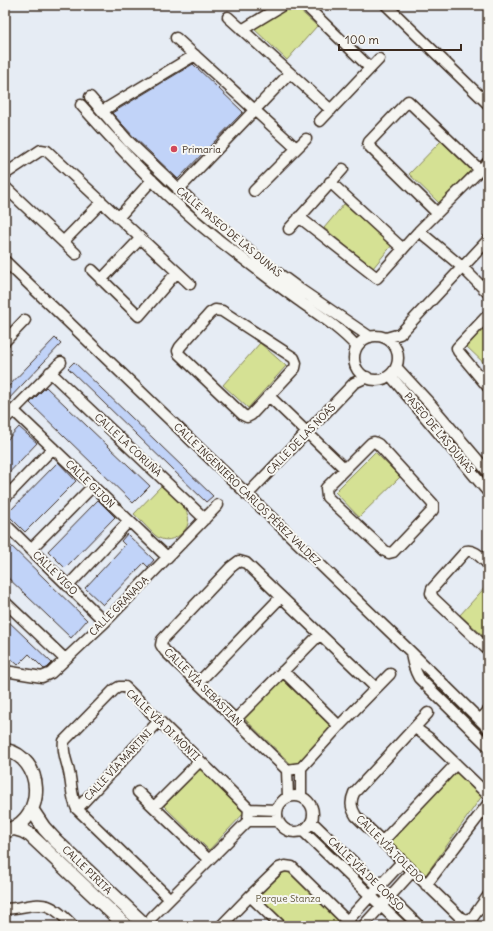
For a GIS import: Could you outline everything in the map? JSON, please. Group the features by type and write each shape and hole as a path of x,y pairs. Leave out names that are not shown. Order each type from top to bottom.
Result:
{"street":[{"path":"242,30 283,5"},
{"path":"305,5 370,68"},
{"path":"386,5 488,104"},
{"path":"228,17 331,110"},
{"path":"176,38 296,148"},
{"path":"102,111 195,56"},
{"path":"320,121 379,59"},
{"path":"178,190 290,73"},
{"name":"CALLE PASEO DE LAS DUNAS","path":"90,96 128,141 202,212 300,290 370,337"},
{"path":"437,213 368,145 368,142 408,101 480,170"},
{"name":"CALLE PASEO DE LAS DUNAS","path":"81,105 119,147 152,180 196,220 219,240 270,279 342,331 357,347"},
{"path":"254,191 306,139"},
{"path":"119,147 128,141"},
{"path":"5,174 43,150 47,151 190,284"},
{"path":"299,217 377,278 419,231 488,162"},
{"path":"289,229 343,169"},
{"path":"118,218 152,180"},
{"path":"330,182 403,249"},
{"path":"5,187 76,254"},
{"path":"64,242 102,202"},
{"path":"196,220 202,212"},
{"path":"419,231 462,267 488,293"},
{"path":"101,280 140,238"},
{"path":"396,349 400,334 488,240"},
{"name":"CALLE INGENIERO CARLOS PÉREZ VALDEZ","path":"5,261 488,728"},
{"path":"92,270 139,316 177,272"},
{"path":"216,310 222,311 294,358 296,363 295,368 270,397 251,416 247,417 243,415 179,354 178,351 180,347 210,313 216,310"},
{"path":"7,336 25,320"},
{"path":"486,322 457,348 488,387"},
{"path":"386,338 394,345 398,355 393,371 379,379 367,377 358,369 355,358 357,347 370,337 375,336 386,338 400,334"},
{"path":"5,419 61,362"},
{"name":"CALLE DE LAS NOAS","path":"354,383 358,369"},
{"name":"PASEO DE LAS DUNAS","path":"393,371 432,406 488,472"},
{"name":"PASEO DE LAS DUNAS","path":"393,371 488,492"},
{"name":"CALLE LA CORUÑA","path":"50,372 205,519"},
{"name":"CALLE DE LAS NOAS","path":"247,495 354,383 367,377"},
{"path":"270,397 345,469"},
{"name":"CALLE GIJON","path":"13,410 167,557"},
{"path":"374,442 378,444 433,504 433,510 393,552 389,553 327,497 326,488 345,469 371,443 374,442"},
{"path":"5,498 53,448"},
{"path":"31,549 93,486"},
{"name":"CALLE GRANADA","path":"5,671 42,677 52,673 105,622 218,505"},
{"path":"68,586 129,521"},
{"name":"CALLE VIGO","path":"5,524 105,622"},
{"path":"488,564 474,552 470,550 466,551 432,589 431,593 433,598 488,650"},
{"name":"CALLE VÍA SEBASTIAN","path":"287,770 165,650 162,645 162,640 230,567 239,561 246,563 376,688"},
{"path":"198,683 281,597"},
{"path":"5,602 65,659"},
{"path":"236,720 320,634"},
{"path":"411,652 412,661 419,678 488,746"},
{"path":"283,671 339,726"},
{"path":"288,797 287,770 301,768 339,726 390,674"},
{"name":"CALLE VÍA DI MONTI","path":"170,899 77,809 72,796 69,771 64,755 64,741 114,690 119,687 125,687 249,809"},
{"path":"480,720 488,710"},
{"name":"CALLE VÍA TOLEDO","path":"428,713 354,793 351,798 351,805 356,816 426,886 463,920 469,920 473,917 488,896"},
{"name":"CALLE VÍA MARTINI","path":"77,809 160,721"},
{"path":"415,728 428,738 488,795"},
{"path":"5,750 10,751 22,758 30,769 36,782 36,796 32,810 24,820 9,830"},
{"path":"154,807 200,761"},
{"path":"382,842 456,764"},
{"path":"301,768 301,797"},
{"path":"138,792 209,860"},
{"path":"288,797 301,797 309,803 313,809 312,822 303,831 296,833 290,832 280,826 277,810 283,800 288,797"},
{"path":"426,886 488,804"},
{"path":"149,921 248,821 249,809 277,810"},
{"name":"CALLE PIRITA","path":"32,810 44,828 55,840 149,921"},
{"path":"248,821 278,821"},
{"name":"CALLE VÍA DE CORSO","path":"312,822 419,926"},
{"name":"CALLE PIRITA","path":"9,830 23,831 30,835 126,926"},
{"name":"CALLE VÍA DE CORSO","path":"303,831 402,926"},
{"path":"221,926 279,868 286,866 292,867 350,923 370,896 402,862"},
{"path":"363,926 412,872"},
{"path":"250,896 280,926"},
{"path":"5,909 32,905 47,906 55,909 73,926"}],"green space":[{"path":"288,5 294,5 317,26 287,60 253,28"},
{"path":"441,141 471,170 439,203 409,174"},
{"path":"344,204 393,244 373,268 324,228"},
{"path":"481,326 488,333 488,367 465,345"},
{"path":"260,343 286,366 248,408 223,385"},
{"path":"375,452 400,477 359,517 335,492"},
{"path":"161,486 181,504 188,516 187,526 180,535 175,538 164,540 156,536 134,514"},
{"path":"488,584 488,640 460,615"},
{"path":"282,679 332,727 294,767 244,718"},
{"path":"201,768 244,813 209,850 164,806"},
{"path":"454,770 482,796 425,876 387,841"},
{"name":"Parque Stanza","path":"284,872 290,873 348,926 287,926 260,899 261,893"}],"building":[{"name":"Primaria","path":"193,64 243,112 178,179 133,136 112,113"},
{"path":"55,338 61,344 5,403 5,390"},
{"path":"74,362 213,496 206,502 68,368"},
{"path":"46,387 150,486 133,503 30,403"},
{"path":"19,427 37,443 5,477 5,442"},
{"path":"58,462 76,481 25,532 7,514"},
{"path":"98,500 115,517 65,568 48,551"},
{"path":"127,534 154,560 148,567 144,563 103,605 85,588 125,545 121,541"},
{"path":"5,540 87,620 71,638 5,575"},
{"path":"5,618 52,663 47,668 44,669 29,654 18,665 5,653"}],"place":[{"name":"Primaria","path":"174,149"}]}
